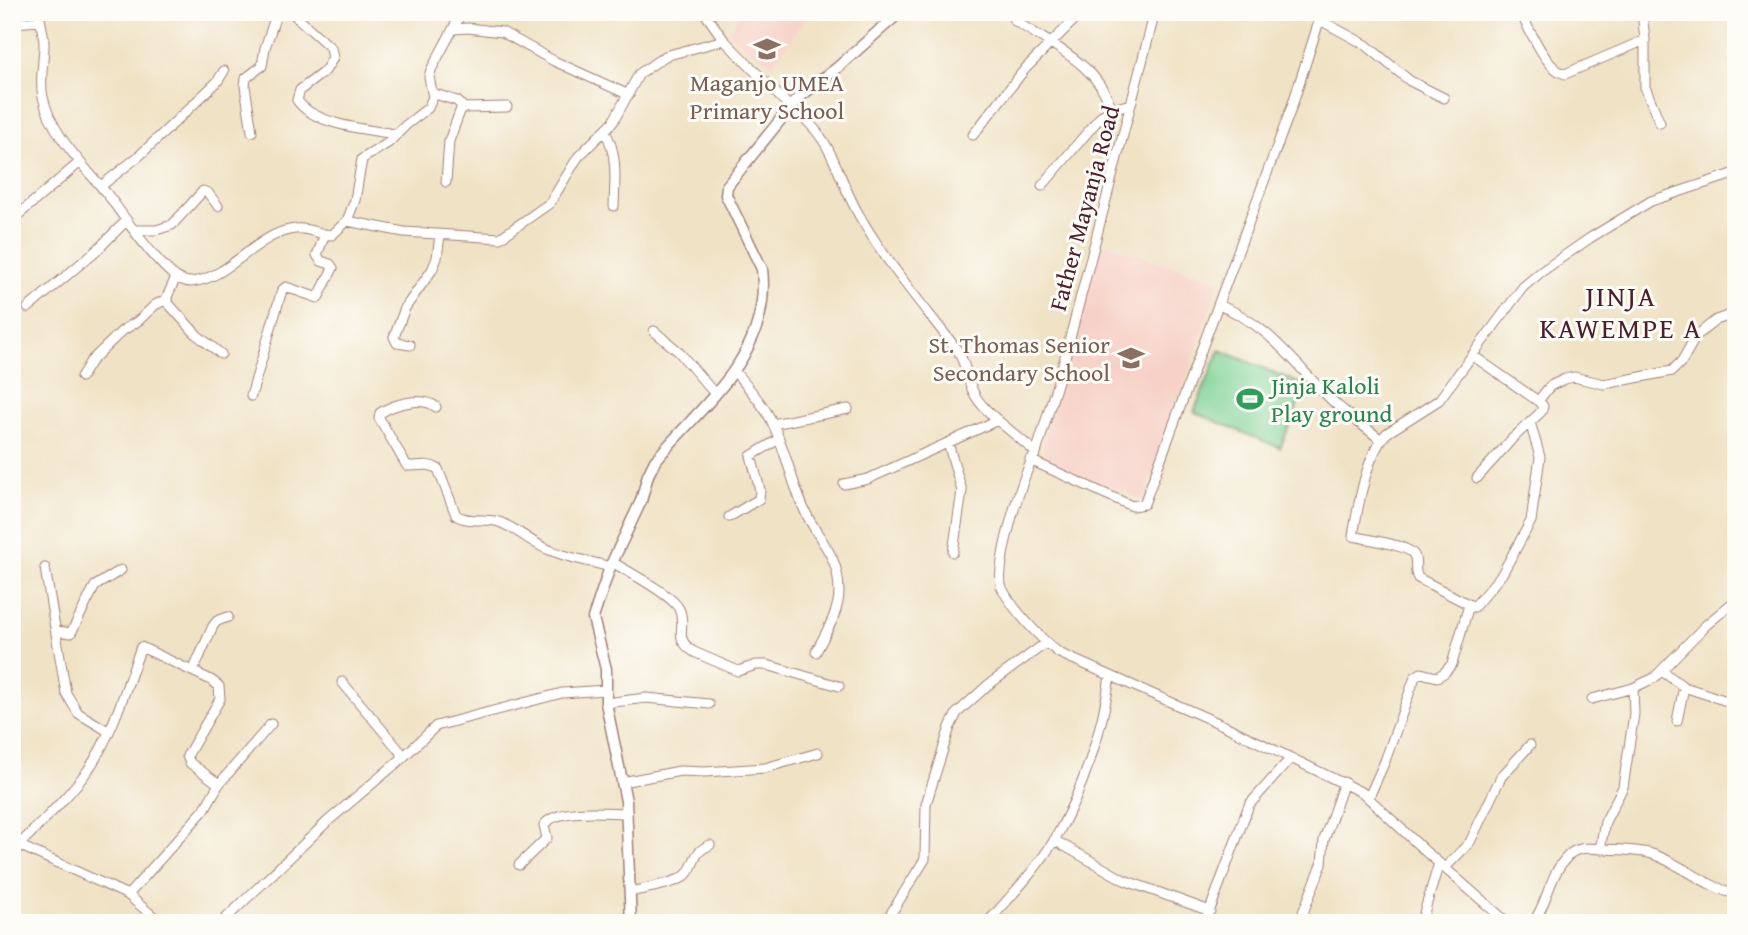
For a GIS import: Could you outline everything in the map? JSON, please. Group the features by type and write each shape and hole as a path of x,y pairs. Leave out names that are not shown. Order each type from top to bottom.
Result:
{"street":[{"path":"252,132 245,86 250,74 262,66 277,12"},
{"path":"290,12 331,48 333,58 325,71 300,90 297,100 302,108 337,123 396,134"},
{"path":"12,23 40,16 44,40 43,98 50,116 79,163 101,186 134,230 176,277 190,282 210,276 268,239 296,229 335,233 347,221 355,200 362,159 388,143 428,108 432,93 429,77 462,12"},
{"path":"704,12 724,40 790,108 802,115 826,144 860,217 958,351 976,397 1033,456 1094,490 1132,506 1144,504 1151,489 1292,106 1321,16 1366,45 1410,81 1444,98"},
{"path":"631,923 627,813 606,703 606,669 593,618 611,564 641,501 655,461 734,371 755,335 764,282 762,269 726,195 727,186 798,98 837,68 900,12"},
{"path":"1009,12 1015,21 1077,59 1093,74 1105,91 1112,109"},
{"path":"973,135 1019,76 1082,12"},
{"name":"Father Mayanja Road","path":"1046,643 1007,596 1000,580 1016,500 1064,361 1155,12"},
{"path":"1642,12 1646,87 1660,123"},
{"path":"1522,16 1548,62 1564,74 1645,40"},
{"path":"454,29 502,32 554,61 629,95"},
{"path":"347,221 404,232 440,235 493,239 506,234 550,203 578,157 613,122 635,80 649,65 665,56 724,40"},
{"path":"101,186 149,146 217,82 225,71"},
{"path":"432,93 457,101 462,108"},
{"path":"1042,186 1102,115 1131,104"},
{"path":"462,108 507,107"},
{"path":"446,182 449,141 462,108"},
{"path":"605,131 615,161 614,206"},
{"path":"12,220 79,163"},
{"path":"1530,422 1540,457 1531,521 1502,574 1474,607 1418,578 1415,573 1414,554 1408,549 1353,536 1365,482 1381,440 1387,433 1439,400 1523,287 1575,248 1651,201 1736,173"},
{"path":"134,230 156,230 172,225 203,191 208,193 218,206"},
{"path":"28,308 99,249 126,220"},
{"path":"251,396 282,290 286,287 318,298 329,278 332,266 321,261 317,255 325,234"},
{"path":"410,345 397,343 394,337 405,308 432,270 437,258 440,235"},
{"path":"81,377 92,361 122,331 138,321 155,304 167,299 176,277"},
{"path":"167,299 189,327 222,354"},
{"path":"1219,304 1236,312 1270,337 1295,359 1337,405 1381,440"},
{"path":"1538,401 1550,386 1565,379 1574,377 1604,384 1672,370 1682,360 1696,336 1716,320 1736,313"},
{"path":"654,331 678,351 715,394"},
{"path":"1472,355 1538,401 1543,410 1477,478"},
{"path":"734,371 755,395 773,424 804,510 831,552 837,575 838,601 816,652"},
{"path":"436,407 427,402 408,403 384,410 379,418 407,466 424,464 438,469 456,515 462,519 498,522 545,548 579,561 611,564 643,580 678,606 681,615 681,637 687,648 694,652 738,671 755,665 767,665 839,686"},
{"path":"773,424 848,409"},
{"path":"844,484 868,480 998,420"},
{"path":"729,517 759,499 760,490 751,456 779,439"},
{"path":"948,443 962,491 953,552"},
{"path":"45,568 66,693 78,713 108,732"},
{"path":"56,631 71,633 95,586 121,570"},
{"path":"1592,699 1633,688 1654,678 1706,625 1736,600"},
{"path":"1369,797 1416,677 1421,673 1437,677 1448,669 1469,605"},
{"path":"193,671 213,626 217,621 228,617"},
{"path":"884,923 925,859 923,829 926,804 950,727 957,713 988,685 1046,643 1059,653 1226,726 1290,759 1308,764 1369,797 1508,923"},
{"path":"161,923 128,895 15,843 89,768 108,732 141,647 219,686 220,699 187,759 219,784"},
{"path":"1662,671 1684,687 1736,704"},
{"path":"987,923 1028,878 1054,840 1077,792 1095,741 1106,707 1110,676"},
{"path":"342,682 404,756"},
{"path":"1677,721 1684,687"},
{"path":"1600,849 1605,822 1618,801 1626,774 1634,714 1633,688"},
{"path":"221,923 328,821 436,726 562,693 606,690"},
{"path":"606,703 646,698 709,704"},
{"path":"128,895 204,810 219,784 271,724"},
{"path":"1421,923 1442,866 1470,842 1500,777 1530,745"},
{"path":"622,782 680,771 765,768 818,753"},
{"path":"1205,923 1249,805 1290,759"},
{"path":"1298,923 1322,864 1324,840 1344,782"},
{"path":"519,865 547,838 544,825 547,821 574,812 627,813"},
{"path":"1054,840 1124,880 1209,911"},
{"path":"631,891 680,879 689,871 697,853 710,845"},
{"path":"1533,923 1541,912 1554,874 1570,853 1584,848 1651,854 1714,886 1736,894"}],"shaded area":[{"name":"Maganjo UMEA Primary School","path":"741,12 809,12 773,65 727,34"},
{"name":"St. Thomas Senior Secondary School","path":"1103,243 1220,281 1144,500 1053,465 1043,455 1045,434"}],"green space":[{"name":"Jinja Kaloli Play ground","path":"1220,350 1306,386 1280,448 1194,412"}],"place":[{"name":"Maganjo UMEA Primary School","path":"767,49"},
{"name":"St. Thomas Senior Secondary School","path":"1131,358"},
{"name":"Jinja Kaloli Play ground","path":"1250,399"}],"district":[{"name":"JINJA KAWEMPE A","path":"1621,311"}]}
